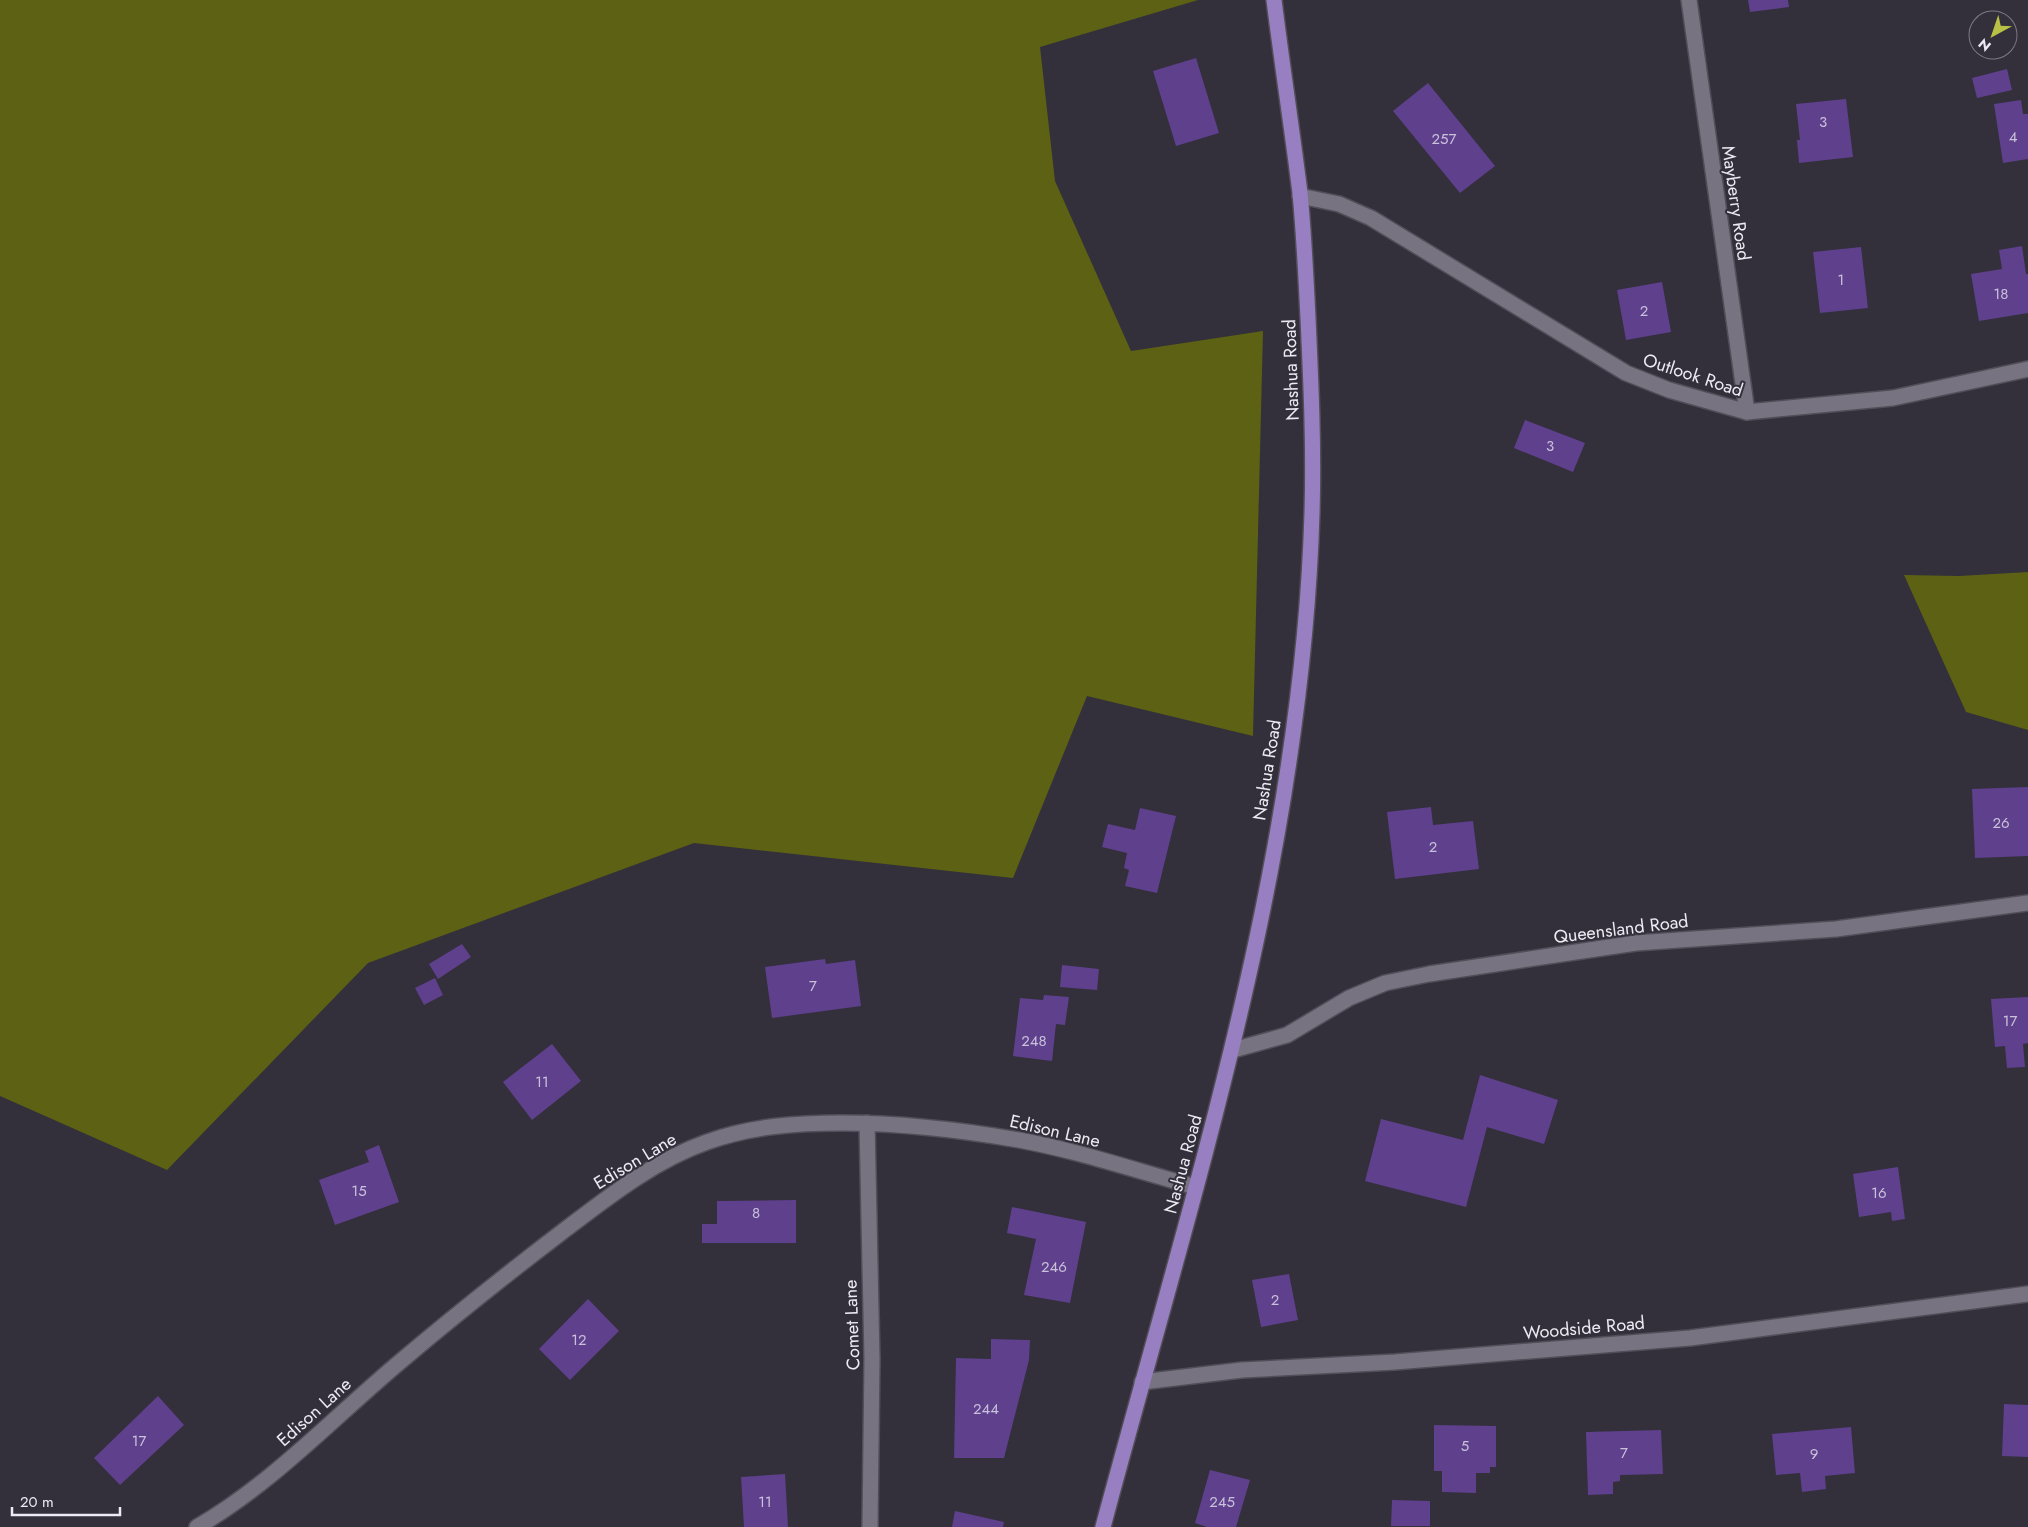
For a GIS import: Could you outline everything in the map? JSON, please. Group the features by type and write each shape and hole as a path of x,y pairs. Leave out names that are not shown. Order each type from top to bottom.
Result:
{"main road":[{"name":"Nashua Road","path":"1103,1527 1233,1050 1264,905 1290,752 1307,592 1312,514 1312,434 1310,354 1300,196 1274,0"}],"street":[{"name":"Mayberry Road","path":"1689,0 1747,412"},
{"name":"Outlook Road","path":"1300,196 1339,204 1371,218 1626,373 1669,390 1747,412 1893,398 2028,369"},
{"name":"Queensland Road","path":"1233,1050 1287,1035 1349,998 1385,983 1429,974 1636,943 1836,929 2028,903"},
{"name":"Edison Lane","path":"197,1527 251,1492 376,1382 503,1277 594,1208 667,1160 704,1143 740,1131 783,1124 867,1123 917,1126 1020,1140 1196,1187"},
{"name":"Comet Lane","path":"867,1123 872,1359 870,1527"},
{"name":"Woodside Road","path":"1142,1382 1242,1370 1395,1362 1690,1338 2028,1294"}],"green space":[{"path":"0,0 1198,0 1040,47 1055,181 1131,351 1263,331 1253,736 1087,696 1013,878 694,843 368,963 167,1170 0,1096"},
{"path":"2028,572 2028,730 1966,712 1904,575 1959,576"}],"building":[{"path":"1748,0 1788,0 1789,7 1750,12"},
{"path":"1196,58 1219,133 1176,146 1153,71"},
{"path":"2007,69 2012,90 1977,98 1972,78"},
{"path":"1428,83 1495,166 1460,193 1393,111"},
{"path":"1846,99 1853,157 1799,163 1797,140 1800,140 1796,104"},
{"path":"2021,100 2023,114 2028,114 2028,159 2003,163 1994,104"},
{"path":"2022,246 2026,274 2028,274 2028,313 1979,321 1971,274 2002,269 1999,250"},
{"path":"1861,247 1868,308 1820,313 1813,252"},
{"path":"1662,282 1671,332 1626,340 1617,290"},
{"path":"1525,420 1585,443 1573,472 1514,448"},
{"path":"2028,787 2028,856 1975,858 1972,789"},
{"path":"1431,807 1433,825 1473,821 1479,869 1395,879 1387,812"},
{"path":"1140,808 1176,816 1157,893 1125,886 1129,870 1124,868 1127,853 1102,847 1108,824 1135,830"},
{"path":"462,944 471,957 438,979 429,964"},
{"path":"825,959 826,964 855,960 861,1006 772,1018 765,967"},
{"path":"1062,965 1099,969 1097,990 1060,987"},
{"path":"435,978 443,995 424,1005 415,988"},
{"path":"1044,995 1069,997 1065,1025 1056,1024 1052,1061 1013,1056 1020,998 1043,1000"},
{"path":"2028,997 2028,1043 2023,1044 2025,1067 2007,1068 2005,1046 1995,1047 1991,999"},
{"path":"552,1044 581,1081 532,1120 503,1082"},
{"path":"1480,1075 1558,1100 1544,1144 1487,1127 1466,1207 1365,1181 1381,1119 1463,1140"},
{"path":"379,1145 399,1202 335,1225 319,1180 369,1162 365,1151"},
{"path":"1898,1167 1905,1219 1892,1221 1891,1212 1859,1217 1853,1174"},
{"path":"796,1200 796,1243 702,1243 702,1224 717,1224 717,1201"},
{"path":"1012,1207 1086,1222 1070,1303 1024,1295 1036,1239 1007,1233"},
{"path":"1289,1274 1298,1320 1261,1327 1252,1280"},
{"path":"588,1299 619,1331 570,1380 539,1349"},
{"path":"991,1339 1030,1340 1029,1360 1004,1458 954,1458 956,1358 991,1359"},
{"path":"158,1396 184,1425 120,1485 94,1458"},
{"path":"2004,1404 2028,1405 2028,1457 2002,1456"},
{"path":"1434,1425 1496,1426 1496,1467 1490,1467 1490,1473 1476,1473 1476,1493 1442,1492 1442,1471 1434,1471"},
{"path":"1851,1427 1855,1473 1825,1476 1826,1489 1802,1492 1800,1473 1776,1475 1772,1434"},
{"path":"1661,1430 1663,1474 1620,1475 1620,1481 1613,1482 1613,1494 1588,1495 1586,1432"},
{"path":"1210,1470 1250,1480 1236,1527 1207,1527 1195,1523"},
{"path":"785,1474 788,1527 744,1527 741,1477"},
{"path":"1392,1500 1430,1501 1430,1526 1391,1526"},
{"path":"955,1511 1004,1522 1003,1527 952,1527"}]}
